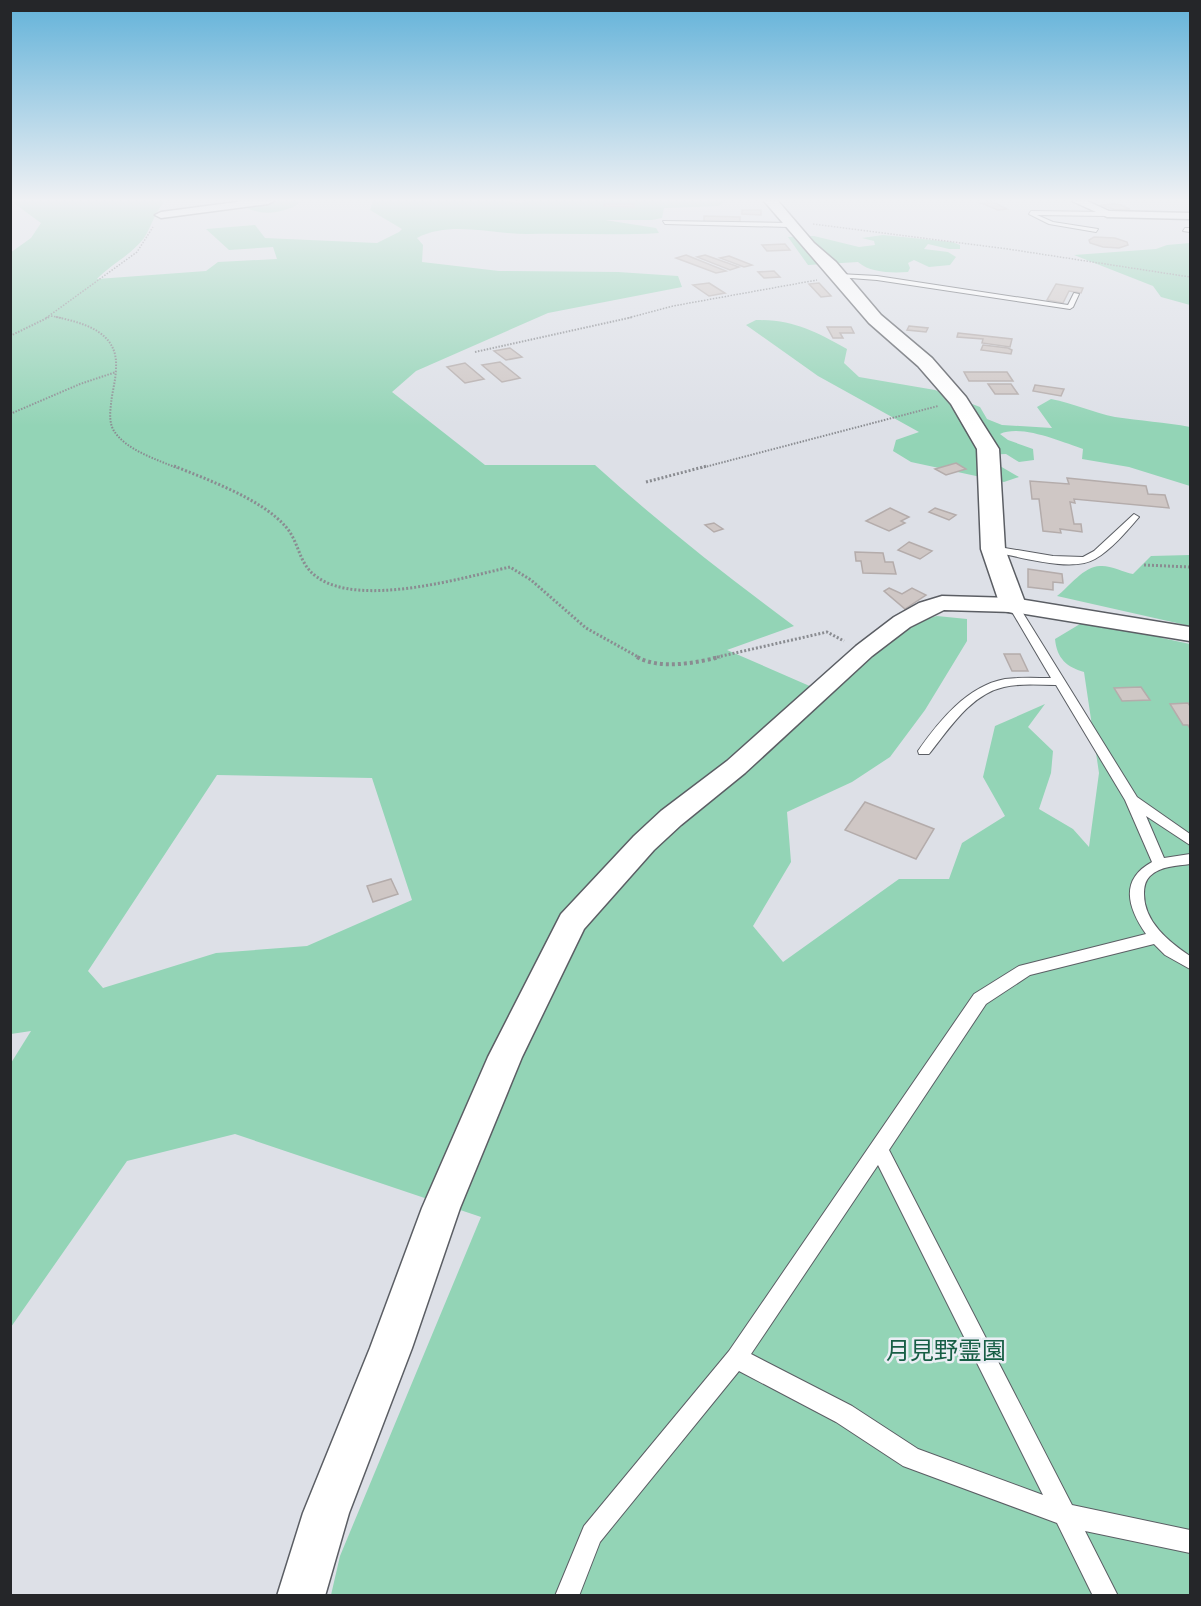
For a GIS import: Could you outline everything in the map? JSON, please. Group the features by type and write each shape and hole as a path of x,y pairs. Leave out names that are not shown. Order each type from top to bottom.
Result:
{"street":[{"path":"839,276 874,319 925,362 959,401 988,449 993,549 1013,605"},
{"path":"301,1596 326,1513 391,1348 441,1208 505,1057 572,922 651,836 736,767 864,651 902,622 927,608 942,603 1013,605 1191,634"}],"lane":[{"path":"839,276 877,278 1070,307 1076,294"},
{"path":"993,549 1059,559 1086,560 1101,550 1134,517"},
{"path":"1013,605 1132,800 1160,864"},
{"path":"924,751 961,708 982,691 1004,683 1061,681"},
{"path":"1132,800 1191,840"},
{"path":"1191,859 1160,864 1141,878 1136,888 1136,899 1145,925 1155,938 1191,963"},
{"path":"567,1596 592,1534 735,1359 880,1150 980,999 1025,970 1155,938"},
{"path":"880,1150 1068,1516 1106,1596"},
{"path":"735,1359 844,1414 911,1458 1068,1516 1191,1542"}],"path":[{"path":"10,336 51,316 105,276"},
{"path":"475,352 608,324 673,306 839,276"},
{"path":"51,316 95,328 110,341 116,355 109,419 114,434 131,446 240,497 282,523 295,538 298,554 308,572 327,584 361,590 404,587 510,567 531,580 586,628 640,659 662,664 701,661 827,632 864,651"},
{"path":"10,414 116,371"},
{"path":"646,482 959,401"},
{"path":"1144,565 1191,567"}],"green space":[{"name":"月見野霊園","path":"10,276 100,276 97,279 139,276 678,276 682,287 548,313 416,371 392,392 485,465 595,465 693,548 794,626 727,650 828,694 911,623 937,616 967,619 967,641 925,710 890,757 852,782 787,812 791,862 753,926 783,962 899,879 949,879 962,843 1005,816 983,777 995,726 1045,704 1028,727 1053,751 1051,773 1039,809 1073,829 1089,847 1099,773 1084,672 1064,661 1058,652 1055,639 1085,621 1156,632 1162,638 1190,644 1190,1595 331,1595 340,1556 481,1217 235,1134 127,1161 11,1327 11,1063 31,1031 11,1034","holes":["217,775 372,778 412,900 307,946 216,953 103,988 88,971"]},
{"path":"1127,276 1190,276 1190,305 1161,297 1153,286"},
{"path":"756,320 793,324 847,349 844,363 859,377 935,390 980,407 987,419 1002,425 1052,428 1037,407 1051,399 1115,417 1190,427 1190,486 1129,467 1082,459 1083,449 1042,435 1019,431 1000,434 1008,440 1033,449 1034,460 1019,462 1006,454 981,455 1019,477 1004,482 911,462 893,451 896,440 919,432 818,376 746,325"},
{"path":"1190,555 1190,626 1057,596 1088,569 1094,567 1108,567 1133,574 1151,556"}],"building":[{"path":"762,276 780,277 764,278"},
{"path":"709,283 725,293 709,296 693,285"},
{"path":"819,283 831,296 821,297 809,284"},
{"path":"1056,284 1083,288 1081,293 1069,291 1063,303 1047,300"},
{"path":"909,326 928,328 926,332 907,330"},
{"path":"827,327 851,327 854,333 840,333 843,338 833,338"},
{"path":"958,333 1012,339 1010,347 982,343 983,339 957,337"},
{"path":"983,345 1012,350 1011,354 981,350"},
{"path":"510,348 522,357 506,360 494,351"},
{"path":"500,362 520,378 502,382 482,365"},
{"path":"465,363 484,379 465,383 447,367"},
{"path":"964,372 1007,372 1013,381 969,381"},
{"path":"988,384 1011,384 1018,394 995,394"},
{"path":"1035,385 1064,389 1061,396 1033,391"},
{"path":"956,463 966,469 946,475 935,469"},
{"path":"1067,478 1146,486 1148,494 1165,495 1169,508 1074,499 1075,503 1070,502 1074,524 1081,524 1082,532 1060,529 1061,533 1043,531 1039,499 1032,499 1030,481 1069,484"},
{"path":"890,508 909,517 901,521 905,523 889,531 866,521"},
{"path":"935,508 956,515 949,520 929,512"},
{"path":"714,523 723,529 714,532 705,525"},
{"path":"909,542 932,551 920,559 898,550"},
{"path":"855,552 883,553 885,562 893,562 896,574 863,573 861,561 856,561"},
{"path":"1028,569 1062,574 1063,583 1053,582 1053,590 1028,587"},
{"path":"889,588 902,594 912,588 926,595 905,609 884,591"},
{"path":"1004,654 1020,654 1028,671 1012,671"},
{"path":"1141,687 1150,700 1122,701 1114,688"},
{"path":"1188,703 1190,729 1188,725 1183,725 1170,704"},
{"path":"865,802 934,829 916,859 845,830"},
{"path":"391,879 398,894 373,902 367,886"}]}
